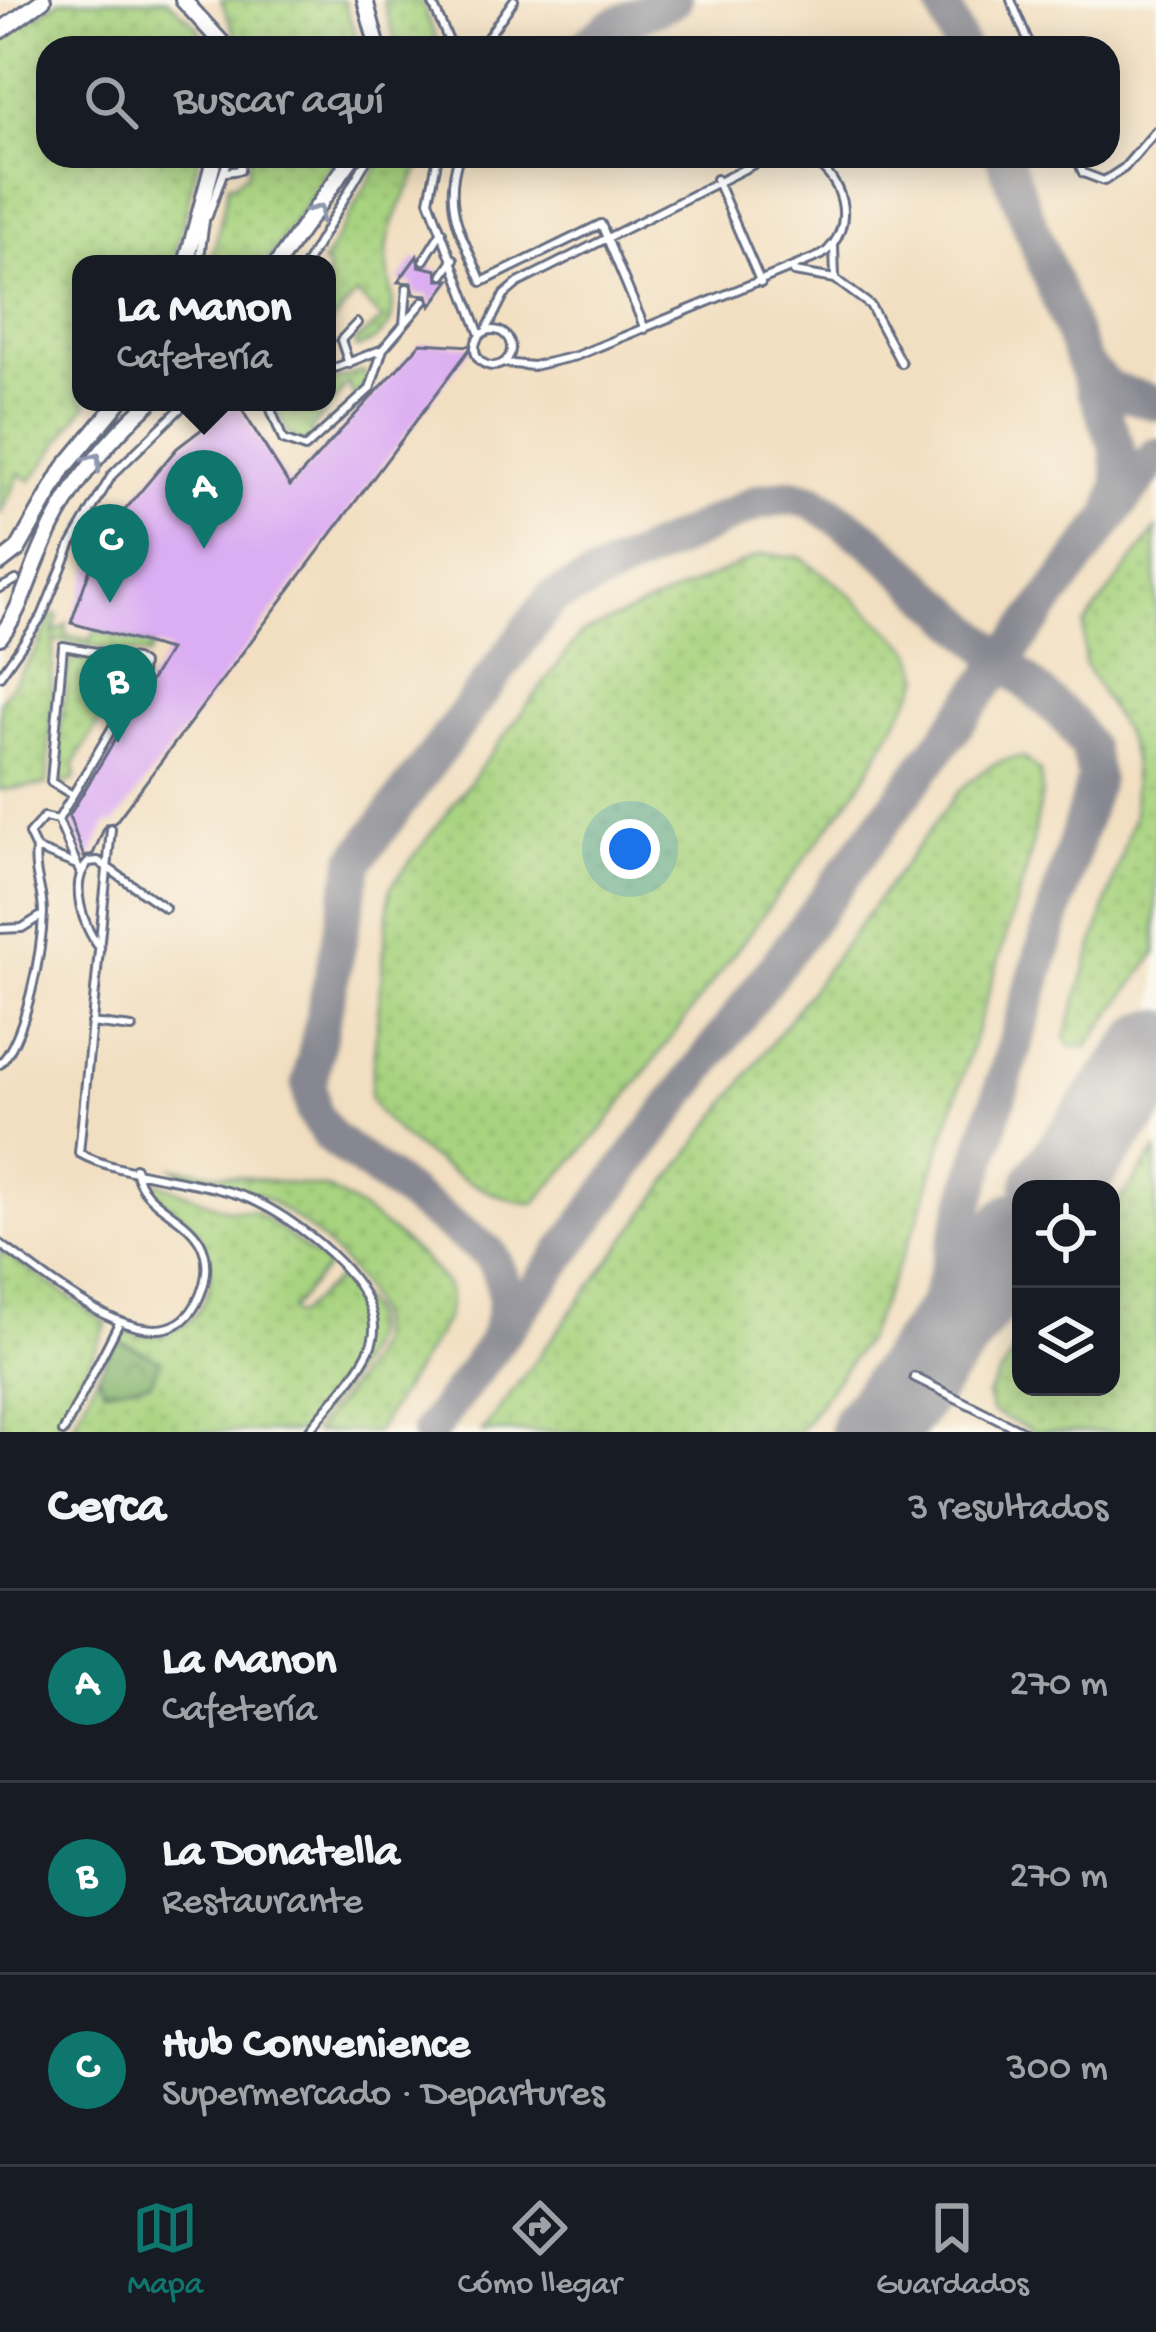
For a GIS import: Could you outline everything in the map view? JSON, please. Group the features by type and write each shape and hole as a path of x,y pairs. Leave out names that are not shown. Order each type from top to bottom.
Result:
{"street":[{"path":"0,29 20,0"},
{"path":"0,29 43,0"},
{"path":"183,0 214,36"},
{"path":"198,0 217,36"},
{"path":"364,0 374,36"},
{"path":"189,255 217,168"},
{"path":"283,255 345,168"},
{"path":"0,563 18,549 64,468 112,411"},
{"path":"0,637 20,608 40,553 76,485 101,451 141,411"}],"lane":[{"path":"431,0 447,36"},
{"path":"488,36 514,0"},
{"path":"1011,0 1026,36"},
{"path":"1081,168 1104,181 1124,168 1156,131"},
{"path":"203,231 218,168"},
{"path":"200,255 218,168"},
{"path":"311,255 362,168"},
{"path":"436,168 429,200 483,333"},
{"path":"455,168 448,189 451,208 482,282 601,224 645,329"},
{"path":"464,356 475,351 504,295 518,283 742,168"},
{"path":"820,168 840,192 843,211 834,246 836,279"},
{"path":"716,179 761,283"},
{"path":"424,260 442,231"},
{"path":"475,351 486,365 533,366 575,356 785,274 834,246"},
{"path":"443,275 454,259"},
{"path":"785,274 810,271 836,279 870,305 901,363"},
{"path":"404,328 407,288"},
{"path":"336,368 383,349 424,301"},
{"path":"349,364 340,340 357,323"},
{"path":"483,333 508,340 503,363"},
{"path":"272,411 284,440 305,448 370,388 383,349"},
{"path":"0,676 42,616 71,545 100,493 149,434 177,411"},
{"path":"0,588 16,580"},
{"path":"58,820 140,681 142,664 58,645 51,782 71,794"},
{"path":"0,1064 16,1045 43,914 33,876 36,849 29,834 44,817 58,820"},
{"path":"58,820 75,855 74,864"},
{"path":"111,829 79,1153 257,1202 328,1253 365,1292 375,1312 369,1351 308,1432"},
{"path":"36,849 74,864 80,872 86,926 100,948"},
{"path":"80,872 93,860 165,908"},
{"path":"0,929 22,928 43,914"},
{"path":"22,928 39,941"},
{"path":"91,1023 132,1028"},
{"path":"0,1244 119,1323 151,1333 166,1330 192,1312 205,1282 200,1241 145,1195 135,1168"},
{"path":"63,1432 119,1323"},
{"path":"914,1377 1024,1432"}],"green space":[{"path":"60,0 168,0 203,36 36,36 36,168 196,168 175,255 72,255 72,411 82,411 35,476 30,481 20,473 0,515 0,42"},
{"path":"221,0 344,0 355,36 236,36"},
{"path":"383,0 420,0 435,36 394,36"},
{"path":"248,168 330,168 272,255 213,255 229,183 233,185"},
{"path":"376,168 420,168 388,243 392,317 376,339 357,348 354,342 383,320 357,294 336,318 336,255 327,255"},
{"path":"363,371 368,381 354,397 348,383 336,398 336,380"},
{"path":"277,411 326,411 311,430 314,439 301,442 288,434"},
{"path":"1156,529 1156,953 1087,1047 1070,1046 1065,1037 1134,814 1133,758 1126,736 1084,663 1084,625"},
{"path":"763,554 800,557 840,586 912,650 922,677 861,784 605,1126 535,1203 493,1193 418,1149 370,1097 390,888 581,634"},
{"path":"53,613 58,616 53,634 67,624 66,636 91,640 95,630 153,646 149,655 54,640 47,785 0,790 0,701 35,652"},
{"path":"81,657 130,667 135,677 133,683 126,677 74,764 76,778 65,784 55,773 69,663"},
{"path":"1024,757 1040,772 1042,792 1029,862 918,1220 866,1339 799,1432 482,1432 958,792 996,764"},
{"path":"1156,1151 1156,1432 1034,1432 992,1412 987,1395 1012,1355 1012,1396 1120,1396 1120,1200"},
{"path":"174,1168 326,1188 391,1231 437,1273 450,1298 445,1322 376,1432 314,1432 373,1349 377,1327 357,1280 316,1236 271,1202"},
{"path":"153,1181 227,1209 255,1211 328,1266 290,1310 296,1316 337,1279 365,1306 370,1320 363,1354 306,1432 69,1432 98,1374 104,1389 142,1351 116,1340 123,1333 171,1332 195,1316 208,1291 210,1262 200,1235 184,1216 149,1191"},
{"path":"0,1250 107,1323 58,1432 0,1432"},
{"path":"116,1340 160,1360 151,1382 104,1389 98,1374"}],"building":[{"path":"417,256 419,266 437,270 438,280 450,280 431,306 428,295 414,294 412,283 398,282"},
{"path":"421,343 472,346 115,823 106,824 93,854 84,857 69,816 169,650 71,623 90,569 119,517 177,448 225,411 243,411 290,486"}],"taxiway":[{"path":"598,36 674,0"},
{"path":"941,0 956,36"},
{"path":"1008,168 1117,447 1121,482 1114,507"},
{"path":"1089,369 1109,389 1156,403"},
{"path":"429,1432 1156,456"},
{"path":"491,1350 505,1301 501,1277 489,1253 331,1138 314,1113 309,1084 356,861 551,599 758,502 792,496 813,501 872,542 1070,721 1088,748 1095,778 898,1432"},
{"path":"866,1432 899,1372"}],"runway":[{"path":"1062,1180 1156,1053"},
{"path":"873,1432 1012,1246"}],"place":[{"name":"La Manon","path":"204,549"},
{"name":"Hub Convenience","path":"110,603"},
{"name":"La Donatella","path":"118,743"}]}
